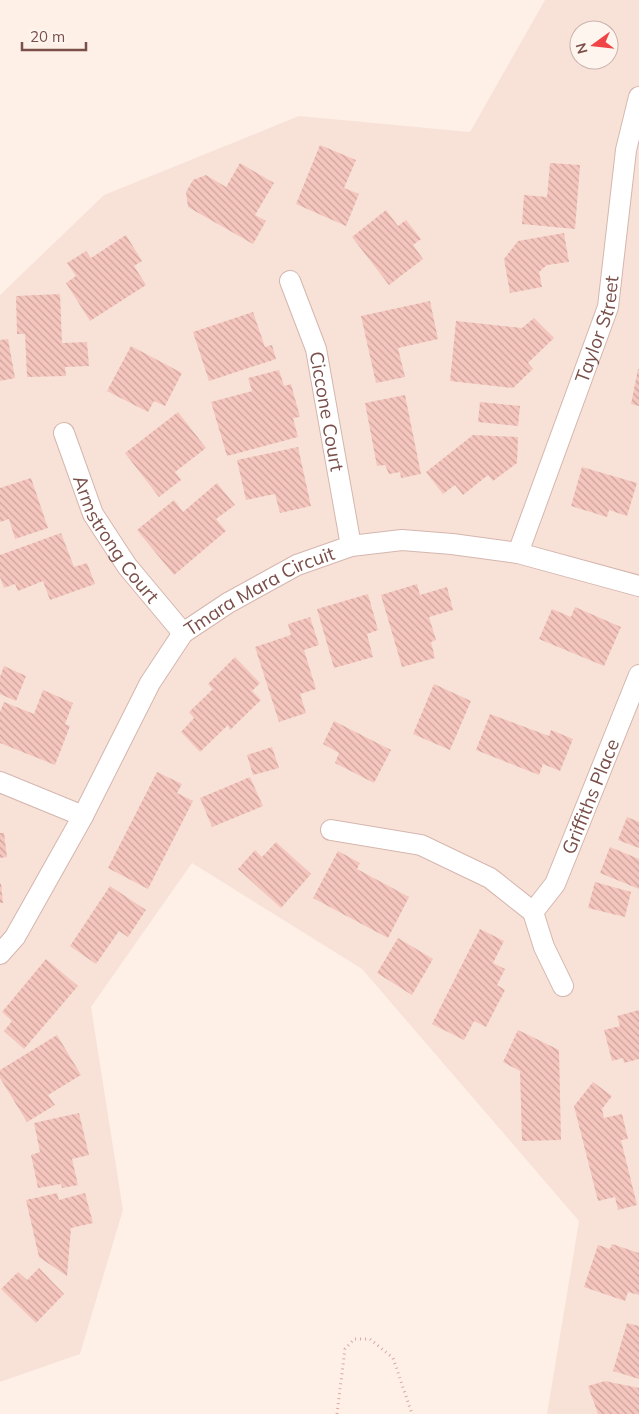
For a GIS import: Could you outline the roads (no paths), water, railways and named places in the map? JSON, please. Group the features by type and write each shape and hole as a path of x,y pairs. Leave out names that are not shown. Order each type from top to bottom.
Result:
{"street":[{"name":"Taylor Street","path":"518,552 608,307 626,150 639,97"},
{"name":"Ciccone Court","path":"290,282 316,349 351,546"},
{"name":"Armstrong Court","path":"64,434 93,514 127,566 183,633"},
{"name":"Tmara Mara Circuit","path":"0,954 15,937 83,816 150,683 183,633 228,603 297,565 351,546 402,540 518,552 639,586"},
{"name":"Griffiths Place","path":"533,912 555,884 639,675"},
{"path":"0,782 83,816"},
{"path":"331,830 421,845 490,878 533,912 544,947 563,986"}]}
